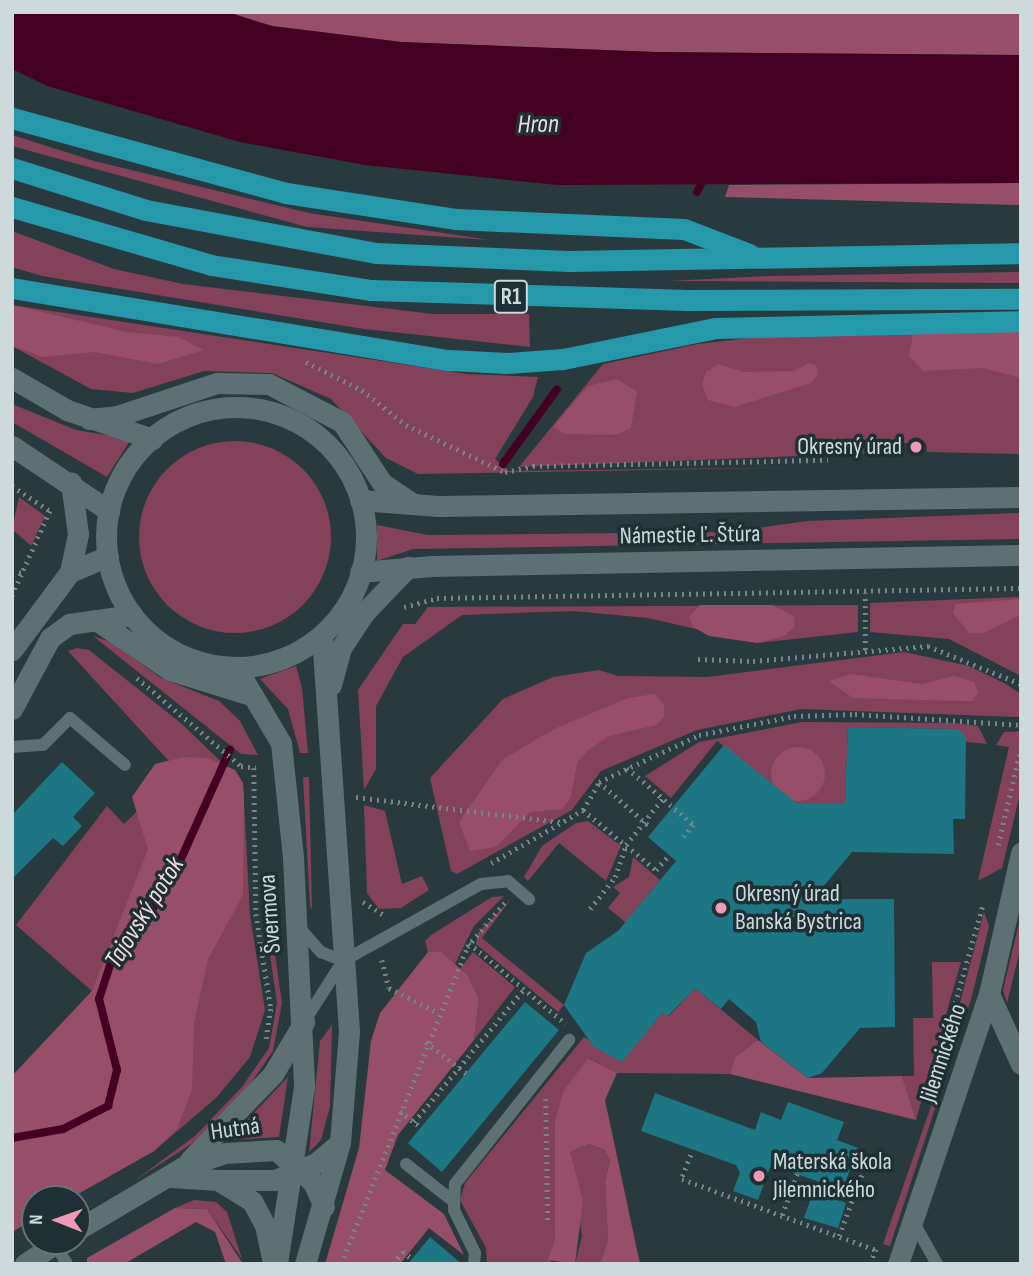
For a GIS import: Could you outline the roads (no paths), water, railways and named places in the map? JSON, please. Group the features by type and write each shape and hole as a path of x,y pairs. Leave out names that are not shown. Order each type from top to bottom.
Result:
{"highway":[{"path":"12,118 183,169 299,196 455,219 684,229 761,258"},
{"name":"R1","path":"12,168 146,210 376,253 569,261 1021,253"},
{"name":"R1","path":"12,207 211,265 372,290 661,300 1021,299"},
{"path":"19,289 449,360 507,363 563,359 715,328 1021,321"}],"street":[{"path":"12,378 89,419 152,439"},
{"path":"89,419 117,416 217,383 269,384 342,422 382,483 414,504"},
{"path":"264,410 321,440 346,469 360,500 365,543 360,572 348,602 322,635 281,659 236,667 178,654 132,615 108,556 109,511 122,476 152,439 200,413 264,410"},
{"path":"12,446 71,482 109,511"},
{"path":"12,650 70,572 78,534 71,482"},
{"name":"Námestie Ľ. Štúra","path":"360,500 414,504 1021,496"},
{"name":"Námestie Ľ. Štúra","path":"360,572 408,567 1021,555"},
{"path":"70,572 108,556"},
{"path":"326,700 341,648 364,613 408,567"},
{"path":"12,709 50,638 69,624 132,615"},
{"path":"96,620 170,670 251,695"},
{"path":"305,1264 324,1207 340,1143 349,1031 322,635"},
{"name":"Švermova","path":"236,667 281,743 297,925 304,1087 293,1169 275,1264"},
{"name":"Jilemnického","path":"898,1264 989,994 1021,853"},
{"path":"989,994 1021,1064"},
{"name":"Hutná","path":"174,1172 258,1093 303,1022"},
{"path":"293,1169 316,1163 340,1143"},
{"name":"Hutná","path":"91,1222 174,1172 225,1153 276,1150 293,1169 275,1180 218,1180 174,1172"},
{"path":"293,1169 313,1182 324,1207"},
{"name":"Hutná","path":"218,1180 252,1201 265,1225 275,1264"}],"lane":[{"path":"12,747 43,745 70,718 125,765"},
{"path":"303,1022 343,961 481,884 498,878 529,899"},
{"path":"297,925 321,952 343,961"},
{"path":"453,1201 455,1184 569,1040"},
{"path":"406,1164 453,1201 475,1253 474,1264"},
{"path":"914,1223 937,1264"}],"water":[{"name":"Hron","path":"12,12 227,12 272,26 401,42 655,52 1021,55 1021,183 557,185 365,165 240,142 47,86 12,69"}],"waterway":[{"name":"Tajovský potok","path":"697,192 705,176"},
{"name":"Tajovský potok","path":"503,464 557,389"},
{"name":"Tajovský potok","path":"12,1138 63,1129 108,1106 117,1070 99,999 111,961 144,924 180,861 230,750"}],"place":[{"name":"Okresný úrad","path":"916,447"},
{"name":"Okresný úrad Banská Bystrica","path":"721,908"},
{"name":"Materská škola Jilemnického","path":"759,1176"}]}
